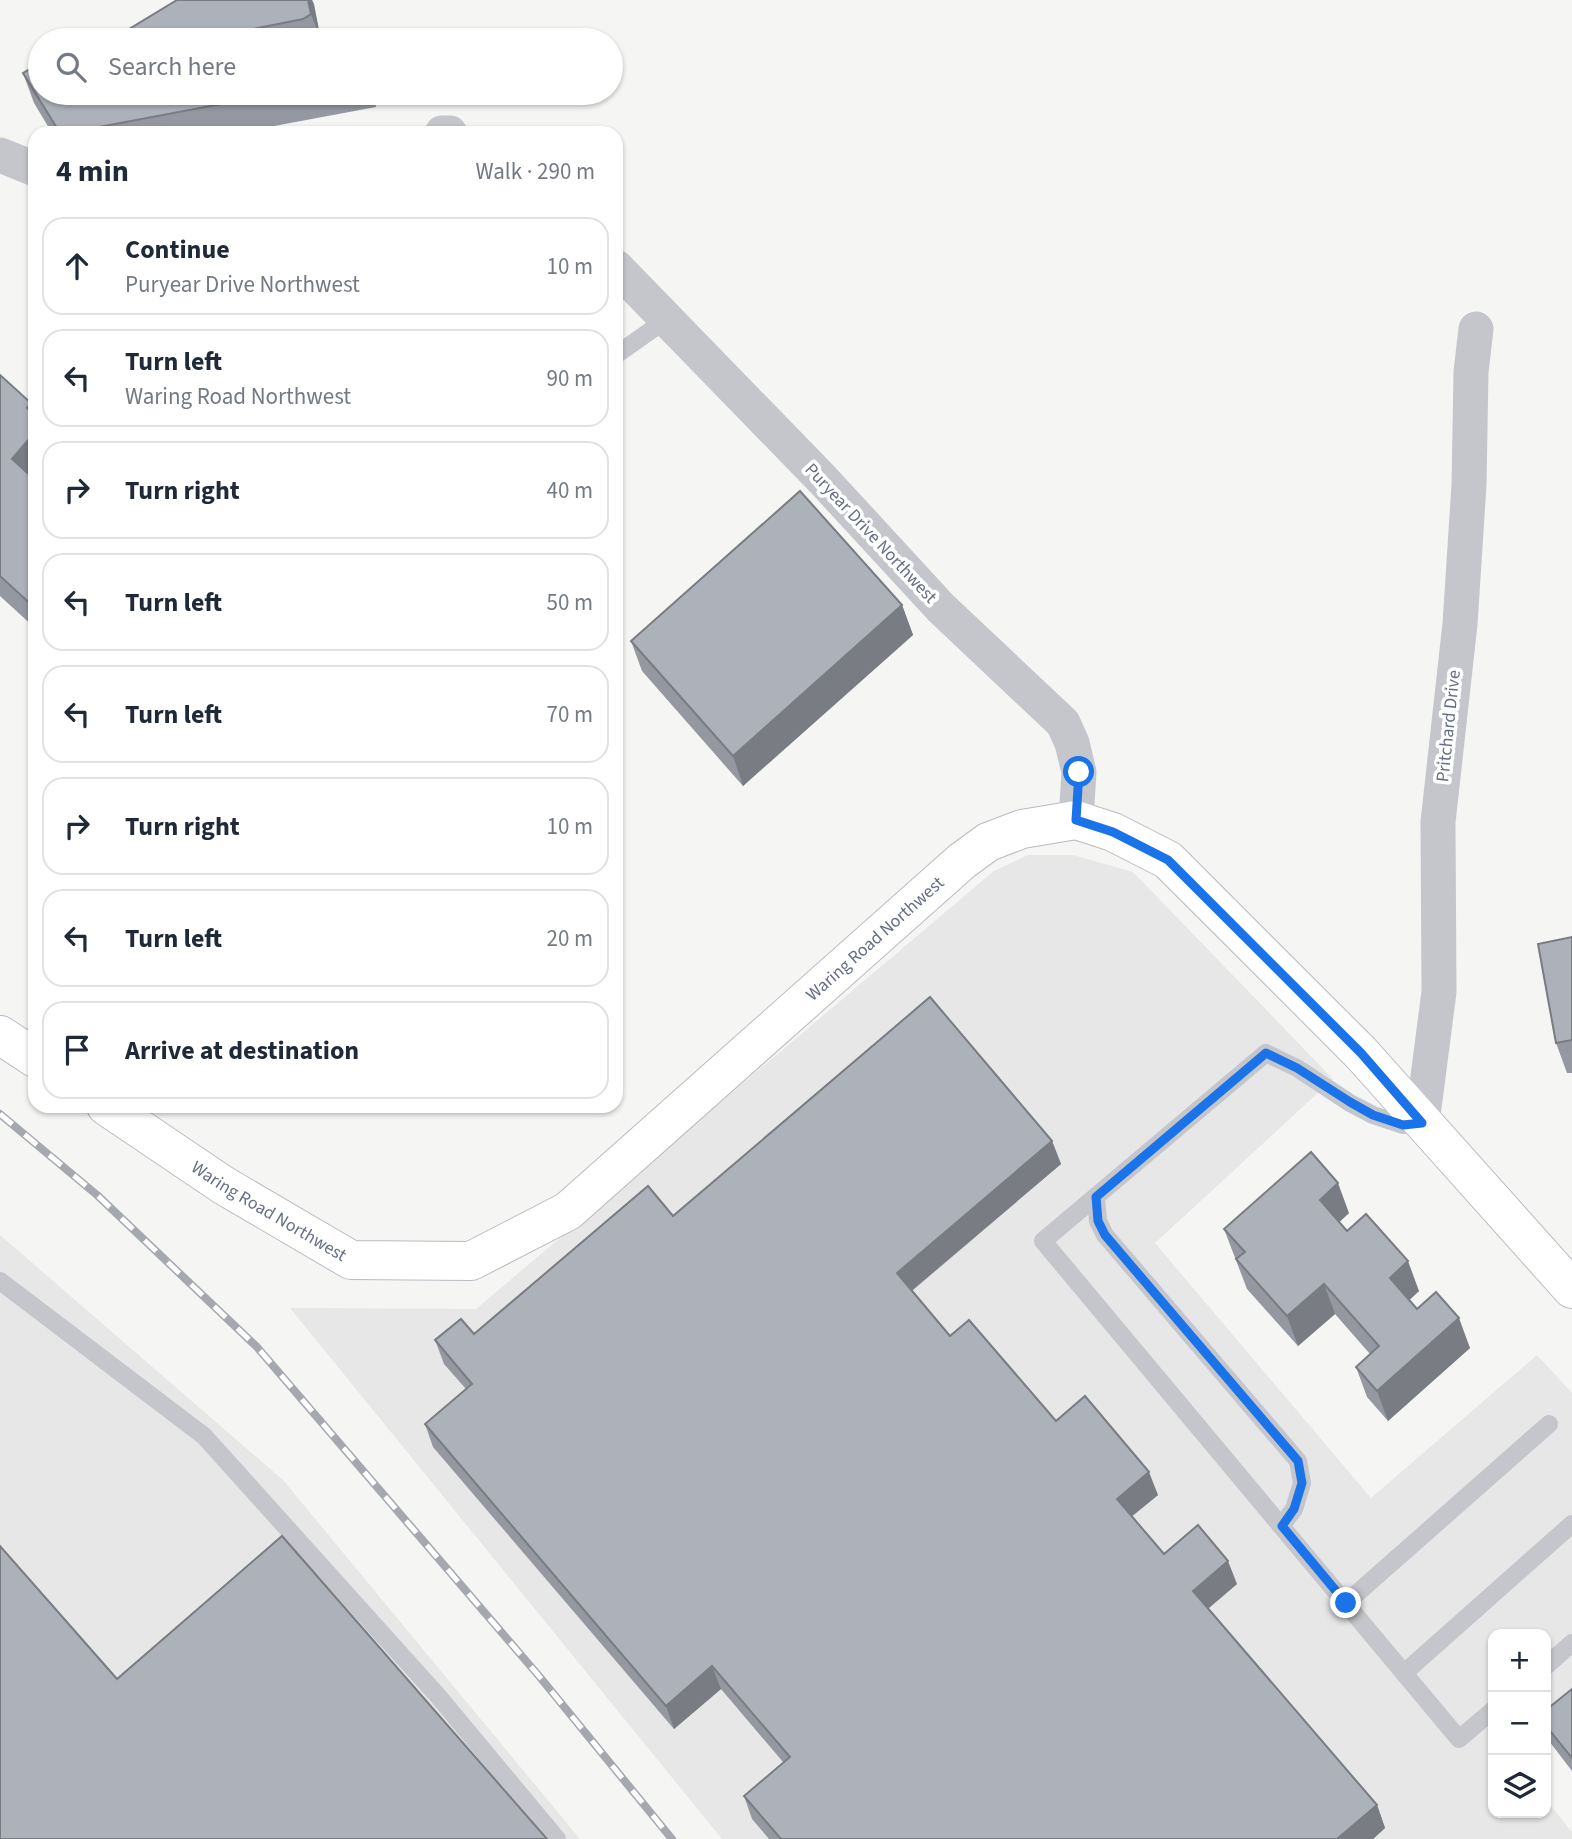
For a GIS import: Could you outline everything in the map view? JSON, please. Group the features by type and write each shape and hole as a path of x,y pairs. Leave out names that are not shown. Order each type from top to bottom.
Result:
{"street":[{"path":"0,155 28,166"},
{"name":"Puryear Drive Northwest","path":"623,274 824,481 941,608 1063,723 1072,743 1079,772 1076,820"},
{"name":"Pritchard Drive","path":"1422,1123 1439,992 1438,822 1460,624 1469,485 1471,372 1476,329"},
{"name":"Waring Road Northwest","path":"116,1113 223,1185 351,1260 471,1261 568,1211 962,861 988,842 1022,829 1076,820 1113,832 1168,860 1361,1053 1572,1289"},
{"path":"0,1035 28,1053"}],"lane":[{"path":"623,350 667,319"},
{"path":"1422,1123 1403,1125 1373,1115 1297,1068 1266,1053 1043,1241 1459,1739 1488,1714"},
{"path":"1096,1197 1098,1221 1105,1235 1298,1461 1302,1483 1294,1509 1282,1526"},
{"path":"0,1281 204,1436 438,1696 557,1839"},
{"path":"1346,1603 1549,1424"},
{"path":"1404,1673 1572,1524"},
{"path":"1551,1661 1572,1643"}],"shaded area":[{"path":"1028,855 1073,855 1133,872 1333,1079 1155,1243 1371,1498 1537,1355 1572,1393 1572,1704 1551,1722 1551,1629 1488,1629 1488,1818 1551,1818 1551,1806 1572,1832 1572,1839 722,1839 290,1308 476,1309 994,871"},
{"path":"0,1235 283,1480 580,1839 0,1839"}],"building":[{"path":"177,0 308,0 311,14 303,19 258,28 131,28"},
{"path":"43,105 216,105 104,126 56,126"},
{"path":"0,375 28,400 28,440 12,459 28,474 28,602 0,576"},
{"path":"800,491 902,605 733,756 631,641"},
{"path":"1572,937 1572,1040 1556,1043 1538,944"},
{"path":"930,997 1052,1141 897,1273 950,1336 969,1320 1056,1421 1085,1396 1149,1472 1117,1499 1164,1554 1198,1525 1228,1561 1193,1591 1377,1805 1337,1839 781,1839 744,1796 790,1757 712,1666 666,1706 425,1424 472,1384 435,1340 461,1319 474,1334 648,1186 673,1216"},
{"path":"1311,1152 1338,1183 1320,1200 1347,1231 1366,1214 1408,1261 1390,1278 1417,1309 1436,1292 1459,1318 1377,1391 1356,1367 1379,1346 1324,1284 1287,1316 1236,1259 1245,1252 1224,1229"},
{"path":"282,1536 547,1839 0,1839 0,1546 117,1679"},
{"path":"1572,1689 1572,1758 1551,1732 1551,1706"}],"railway":[{"path":"0,1114 97,1195 257,1347 539,1676 672,1839"}],"route":[{"path":"1079,772 1076,820 1113,832 1168,860 1361,1053 1422,1123 1403,1125 1373,1115 1297,1068 1266,1053 1096,1197 1098,1221 1105,1235 1298,1461 1302,1483 1294,1509 1282,1526 1346,1603"}]}
